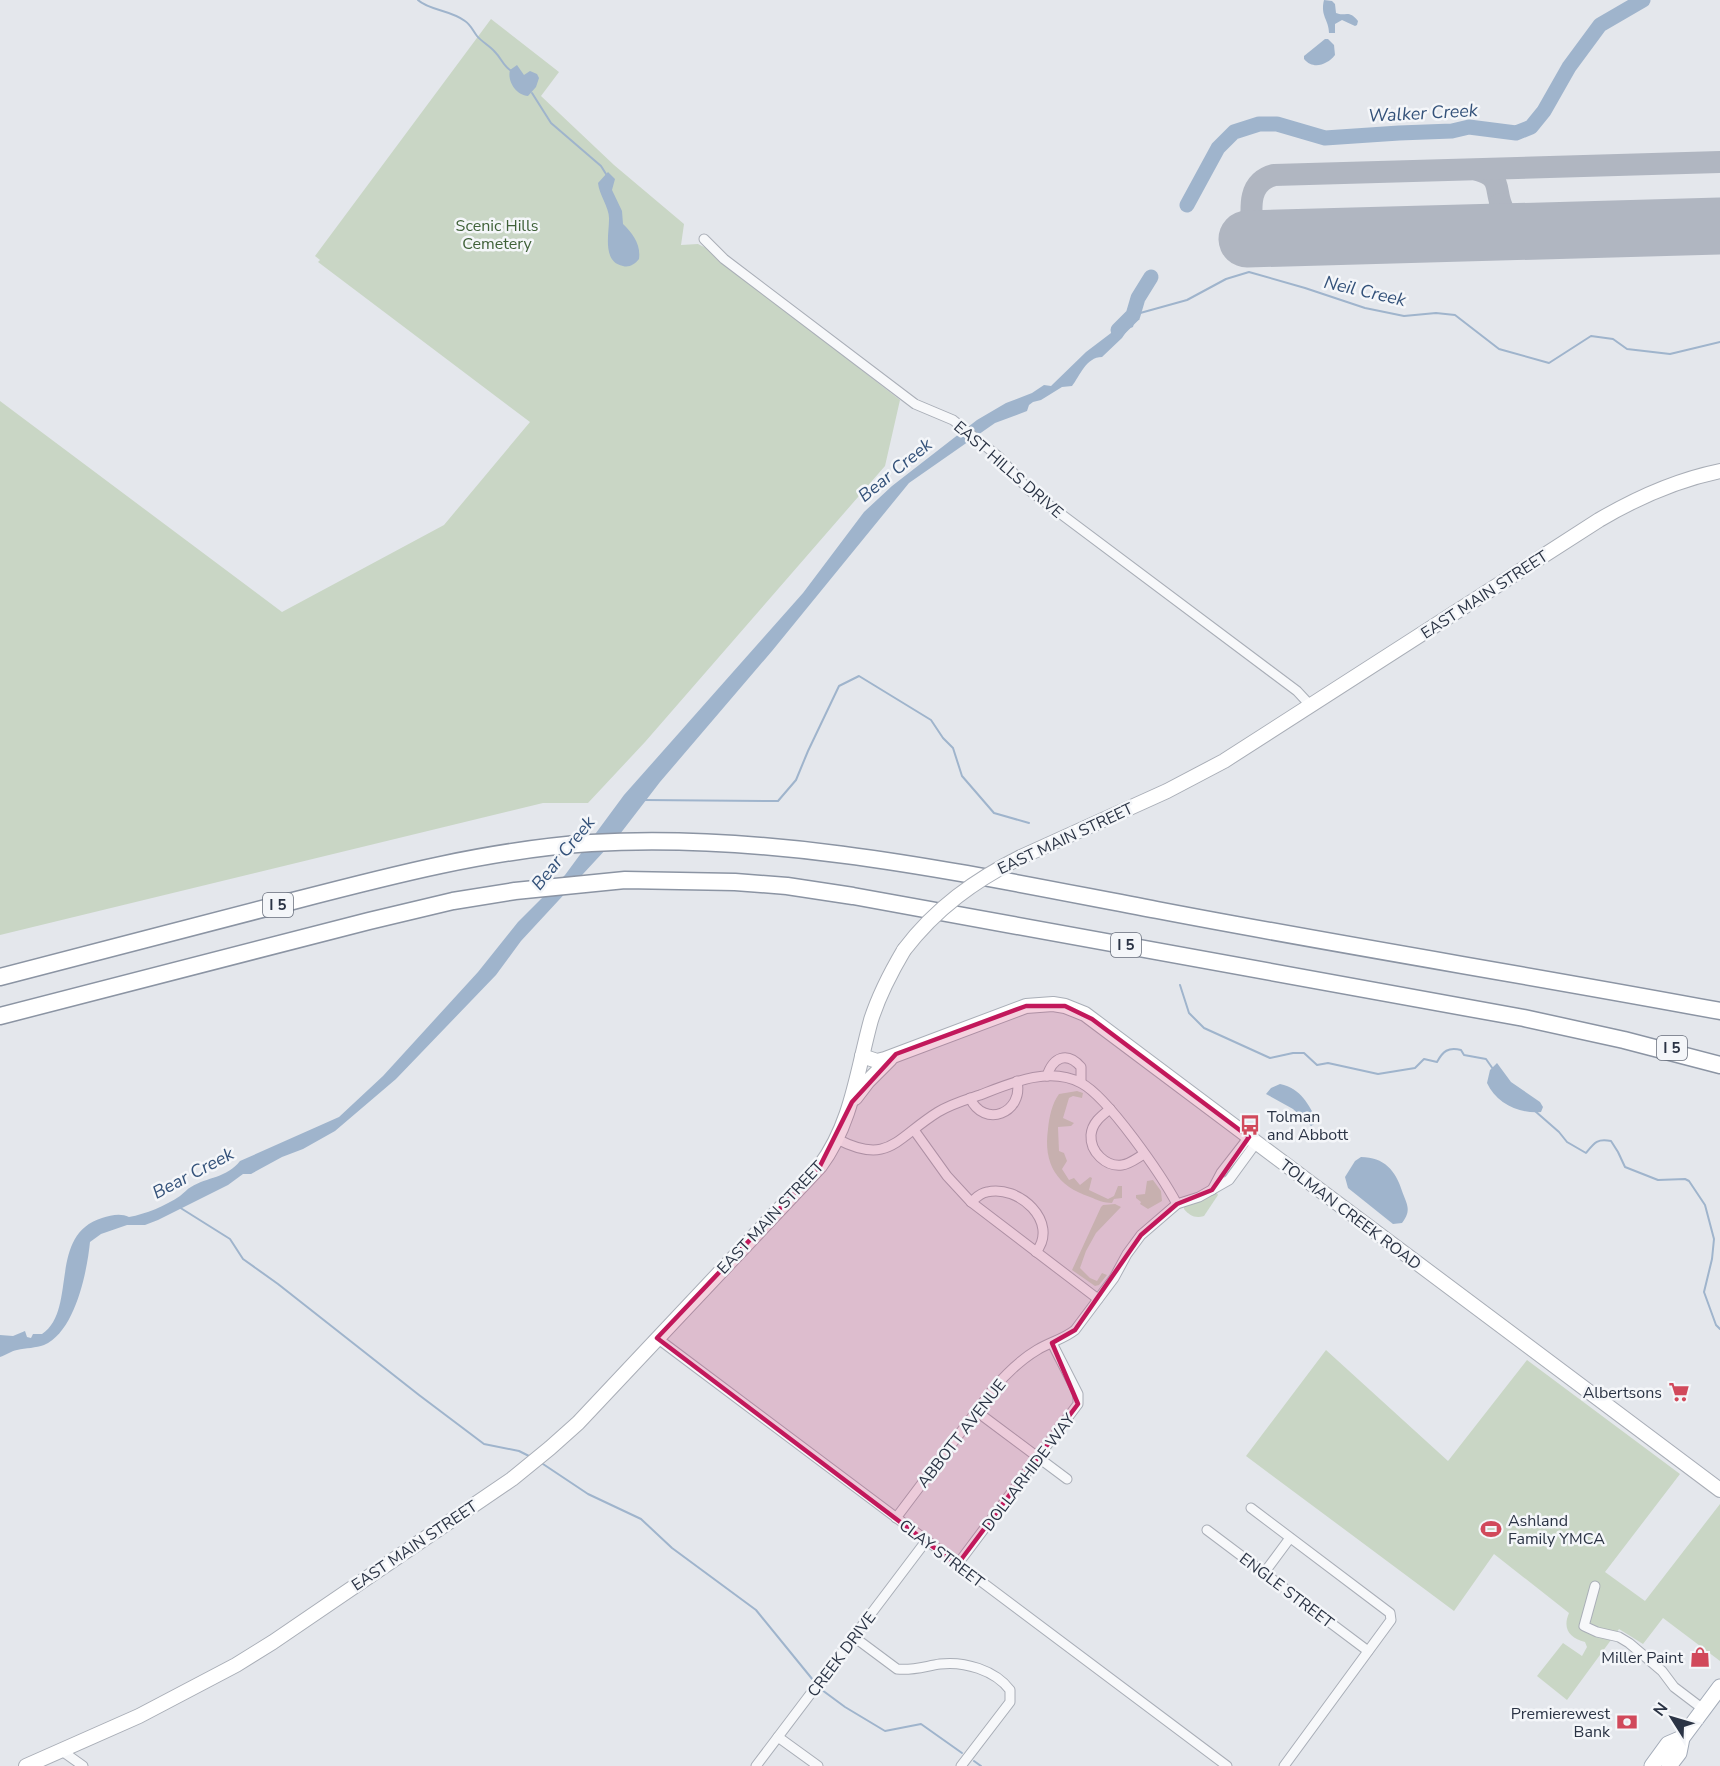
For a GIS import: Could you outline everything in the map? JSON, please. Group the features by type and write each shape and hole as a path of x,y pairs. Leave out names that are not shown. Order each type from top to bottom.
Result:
{"highway":[{"name":"I 5","path":"0,977 380,878 454,861 559,846 639,841 698,841 750,844 906,865 1720,1011"},
{"name":"I 5","path":"0,1016 453,901 515,891 625,880 735,882 787,886 853,896 1524,1018 1624,1040 1720,1055"},
{"path":"1631,994 1720,1006"},
{"path":"1624,1040 1720,1065"}],"main road":[{"path":"1652,1766 1668,1744 1682,1738 1720,1687"},
{"path":"1669,1766 1679,1753 1682,1738"}],"street":[{"name":"EAST HILLS DRIVE","path":"704,239 724,258 915,404 939,413 986,445 1029,490 1297,691 1311,706"},
{"name":"EAST MAIN STREET","path":"26,1766 188,1692 256,1653 499,1488 565,1436 820,1166 837,1139 852,1102 862,1056 880,995 904,950 930,919 956,897 993,872 1021,857 1199,775 1224,761 1619,508 1665,486 1720,471"},
{"name":"TOLMAN CREEK ROAD","path":"862,1056 877,1061 1026,1006 1040,1004 1065,1006 1092,1019 1720,1490"},
{"path":"852,1102 877,1071 896,1054"},
{"path":"1047,1076 1054,1062 1067,1058 1081,1067 1080,1082"},
{"path":"837,1139 861,1150 881,1150 943,1109 1017,1081 1047,1076 1080,1082 1098,1095 1110,1109 1166,1184 1177,1204"},
{"path":"970,1098 979,1111 998,1115 1008,1111 1015,1103 1018,1095 1017,1081"},
{"path":"1110,1109 1093,1128 1092,1142 1097,1155 1116,1165 1128,1163 1144,1154"},
{"path":"914,1130 947,1176 971,1202 1098,1299"},
{"name":"ABBOTT AVENUE","path":"896,1518 1008,1372 1024,1358 1075,1330 1114,1278 1141,1235 1177,1204 1212,1190 1229,1180 1252,1140"},
{"path":"971,1202 980,1194 988,1191 1010,1193 1031,1206 1042,1224 1044,1235 1036,1252"},
{"name":"CLAY STREET","path":"657,1338 1227,1766"},
{"name":"DOLLARHIDE WAY","path":"957,1565 1077,1408 1079,1399 1052,1343"},
{"path":"976,1411 1067,1479"},
{"path":"1251,1508 1390,1613 1391,1620 1284,1766"},
{"name":"ENGLE STREET","path":"1207,1530 1368,1651"},
{"path":"1264,1573 1290,1538"},
{"name":"CREEK DRIVE","path":"756,1766 926,1541"},
{"path":"1595,1586 1584,1626 1597,1632 1619,1637 1634,1647 1662,1671 1674,1688 1703,1709"},
{"path":"854,1637 897,1670 943,1664 964,1664 997,1677 1006,1685 1010,1690 1010,1702 961,1766"},
{"path":"778,1737 818,1766"},
{"path":"62,1751 84,1766"}],"highlighted area":[{"path":"1026,1006 1065,1006 1092,1019 1249,1137 1212,1190 1177,1204 1141,1235 1075,1330 1052,1343 1078,1404 957,1565 657,1338 820,1166 852,1102 896,1054"}],"green space":[{"name":"Scenic Hills Cemetery","path":"491,19 559,72 541,96 614,165 684,224 681,245 698,244 706,248 900,400 885,466 645,742 588,803 543,803 0,935 0,401 282,612 444,525 530,422 318,262 320,260 315,256"},
{"path":"1077,1091 1083,1093 1082,1098 1073,1096 1069,1098 1063,1118 1074,1123 1071,1126 1058,1127 1059,1151 1064,1153 1067,1161 1062,1169 1069,1180 1074,1178 1080,1185 1090,1177 1092,1178 1089,1190 1108,1199 1114,1196 1118,1186 1122,1186 1122,1198 1114,1199 1112,1203 1098,1200 1069,1187 1061,1180 1050,1163 1047,1142 1053,1106 1059,1094"},
{"path":"1153,1180 1161,1191 1162,1201 1148,1209 1140,1204 1136,1195 1145,1194 1147,1181"},
{"path":"1217,1193 1218,1195 1204,1216 1192,1216 1184,1209 1184,1207"},
{"path":"1115,1204 1121,1207 1096,1233 1080,1268 1090,1278 1097,1281 1102,1273 1107,1275 1099,1285 1095,1286 1072,1270 1101,1207"},
{"name":"Ashland Family YMCA","path":"1326,1350 1448,1461 1527,1360 1680,1474 1605,1572 1645,1601 1720,1504 1720,1661 1663,1618 1643,1644 1619,1629 1567,1700 1537,1676 1563,1643 1582,1656 1587,1647 1585,1642 1575,1638 1569,1632 1566,1624 1569,1613 1494,1554 1454,1611 1246,1456"}],"water":[{"path":"1324,0 1335,4 1336,13 1355,17 1358,21 1357,25 1342,20 1335,24 1335,33 1329,33 1323,10"},
{"path":"1325,39 1334,45 1335,55 1320,65 1312,64 1304,59 1304,56"},
{"path":"517,65 524,75 530,71 537,74 539,78 536,87 528,96 516,90 511,83 510,70"},
{"path":"608,172 615,179 612,190 622,211 623,224 633,236 639,249 639,259 630,266 616,263 609,253 609,215 598,183"},
{"path":"1127,312 1140,319 1102,357 1092,360 1072,386 1062,387 1041,400 1033,402 1027,411 995,423 909,483 772,651 660,782 620,834 521,941 496,975 396,1079 335,1131 303,1149 282,1157 251,1174 243,1174 228,1185 158,1220 145,1225 127,1225 101,1234 90,1242 78,1300 64,1328 44,1345 15,1351 0,1357 0,1335 13,1336 25,1331 27,1337 31,1338 33,1334 42,1334 53,1323 59,1308 68,1256 74,1240 85,1227 109,1216 129,1217 155,1209 174,1200 197,1184 229,1171 240,1161 339,1117 383,1076 478,972 518,922 565,875 624,795 803,593 864,512 892,486 977,420 1044,385 1051,386 1086,352 1115,330"},
{"path":"1497,1063 1511,1082 1540,1102 1543,1107 1541,1112 1517,1109 1496,1096 1487,1083 1490,1070"},
{"path":"1280,1084 1299,1093 1318,1122 1311,1126 1293,1109 1266,1094 1271,1088"},
{"path":"1361,1157 1382,1162 1396,1177 1408,1207 1402,1223 1393,1224 1348,1188 1345,1177 1355,1161"}],"waterway":[{"path":"418,0 465,21 510,70"},
{"name":"Walker Creek","path":"1187,205 1218,148 1234,132 1259,124 1277,124 1325,138 1452,131 1469,127 1516,133 1531,127 1544,111 1569,67 1600,25 1643,0"},
{"path":"532,93 551,123 601,166 606,174"},
{"name":"Neil Creek","path":"1133,315 1187,300 1226,279 1249,272 1365,308 1404,316 1436,313 1455,315 1499,349 1549,363 1591,336 1613,339 1627,349 1670,354 1720,342"},
{"name":"Walker Creek","path":"1118,330 1133,315 1138,298 1151,277"},
{"path":"644,800 778,801 796,780 839,686 859,676 931,720 953,748 962,776 994,813 1029,823"},
{"path":"1180,985 1189,1013 1204,1028 1270,1058 1304,1053 1317,1065 1328,1063 1378,1074 1415,1068 1424,1059 1437,1062 1446,1051 1456,1049 1461,1050 1464,1055 1486,1059 1493,1069"},
{"path":"1535,1111 1567,1142 1586,1153 1596,1142 1611,1141 1625,1167 1658,1180 1685,1179 1689,1181 1705,1205 1714,1239 1704,1292 1716,1325 1720,1329"},
{"path":"179,1207 230,1239 243,1259 484,1444 519,1451 529,1456"},
{"path":"543,1464 588,1494 641,1519 672,1548 756,1610 813,1680"},
{"path":"822,1690 885,1731 921,1724 962,1753"},
{"path":"974,1761 981,1766"}],"taxiway":[{"path":"1253,239 1251,210 1254,192 1264,179 1274,175 1720,162"},
{"path":"1477,170 1491,176 1494,180 1502,207 1508,217 1520,226 1536,232"},
{"path":"1474,233 1492,223 1500,204"}],"runway":[{"path":"1247,239 1720,226"}],"place":[{"name":"Tolman and Abbott","path":"1250,1125"},
{"name":"Albertsons","path":"1679,1392"},
{"name":"Ashland Family YMCA","path":"1491,1529"},
{"name":"Miller Paint","path":"1700,1657"},
{"name":"Premierewest Bank","path":"1627,1722"}],"water label":[{"name":"Bear Creek","path":"895,470"},
{"name":"Bear Creek","path":"563,853"},
{"name":"Bear Creek","path":"193,1173"}]}
